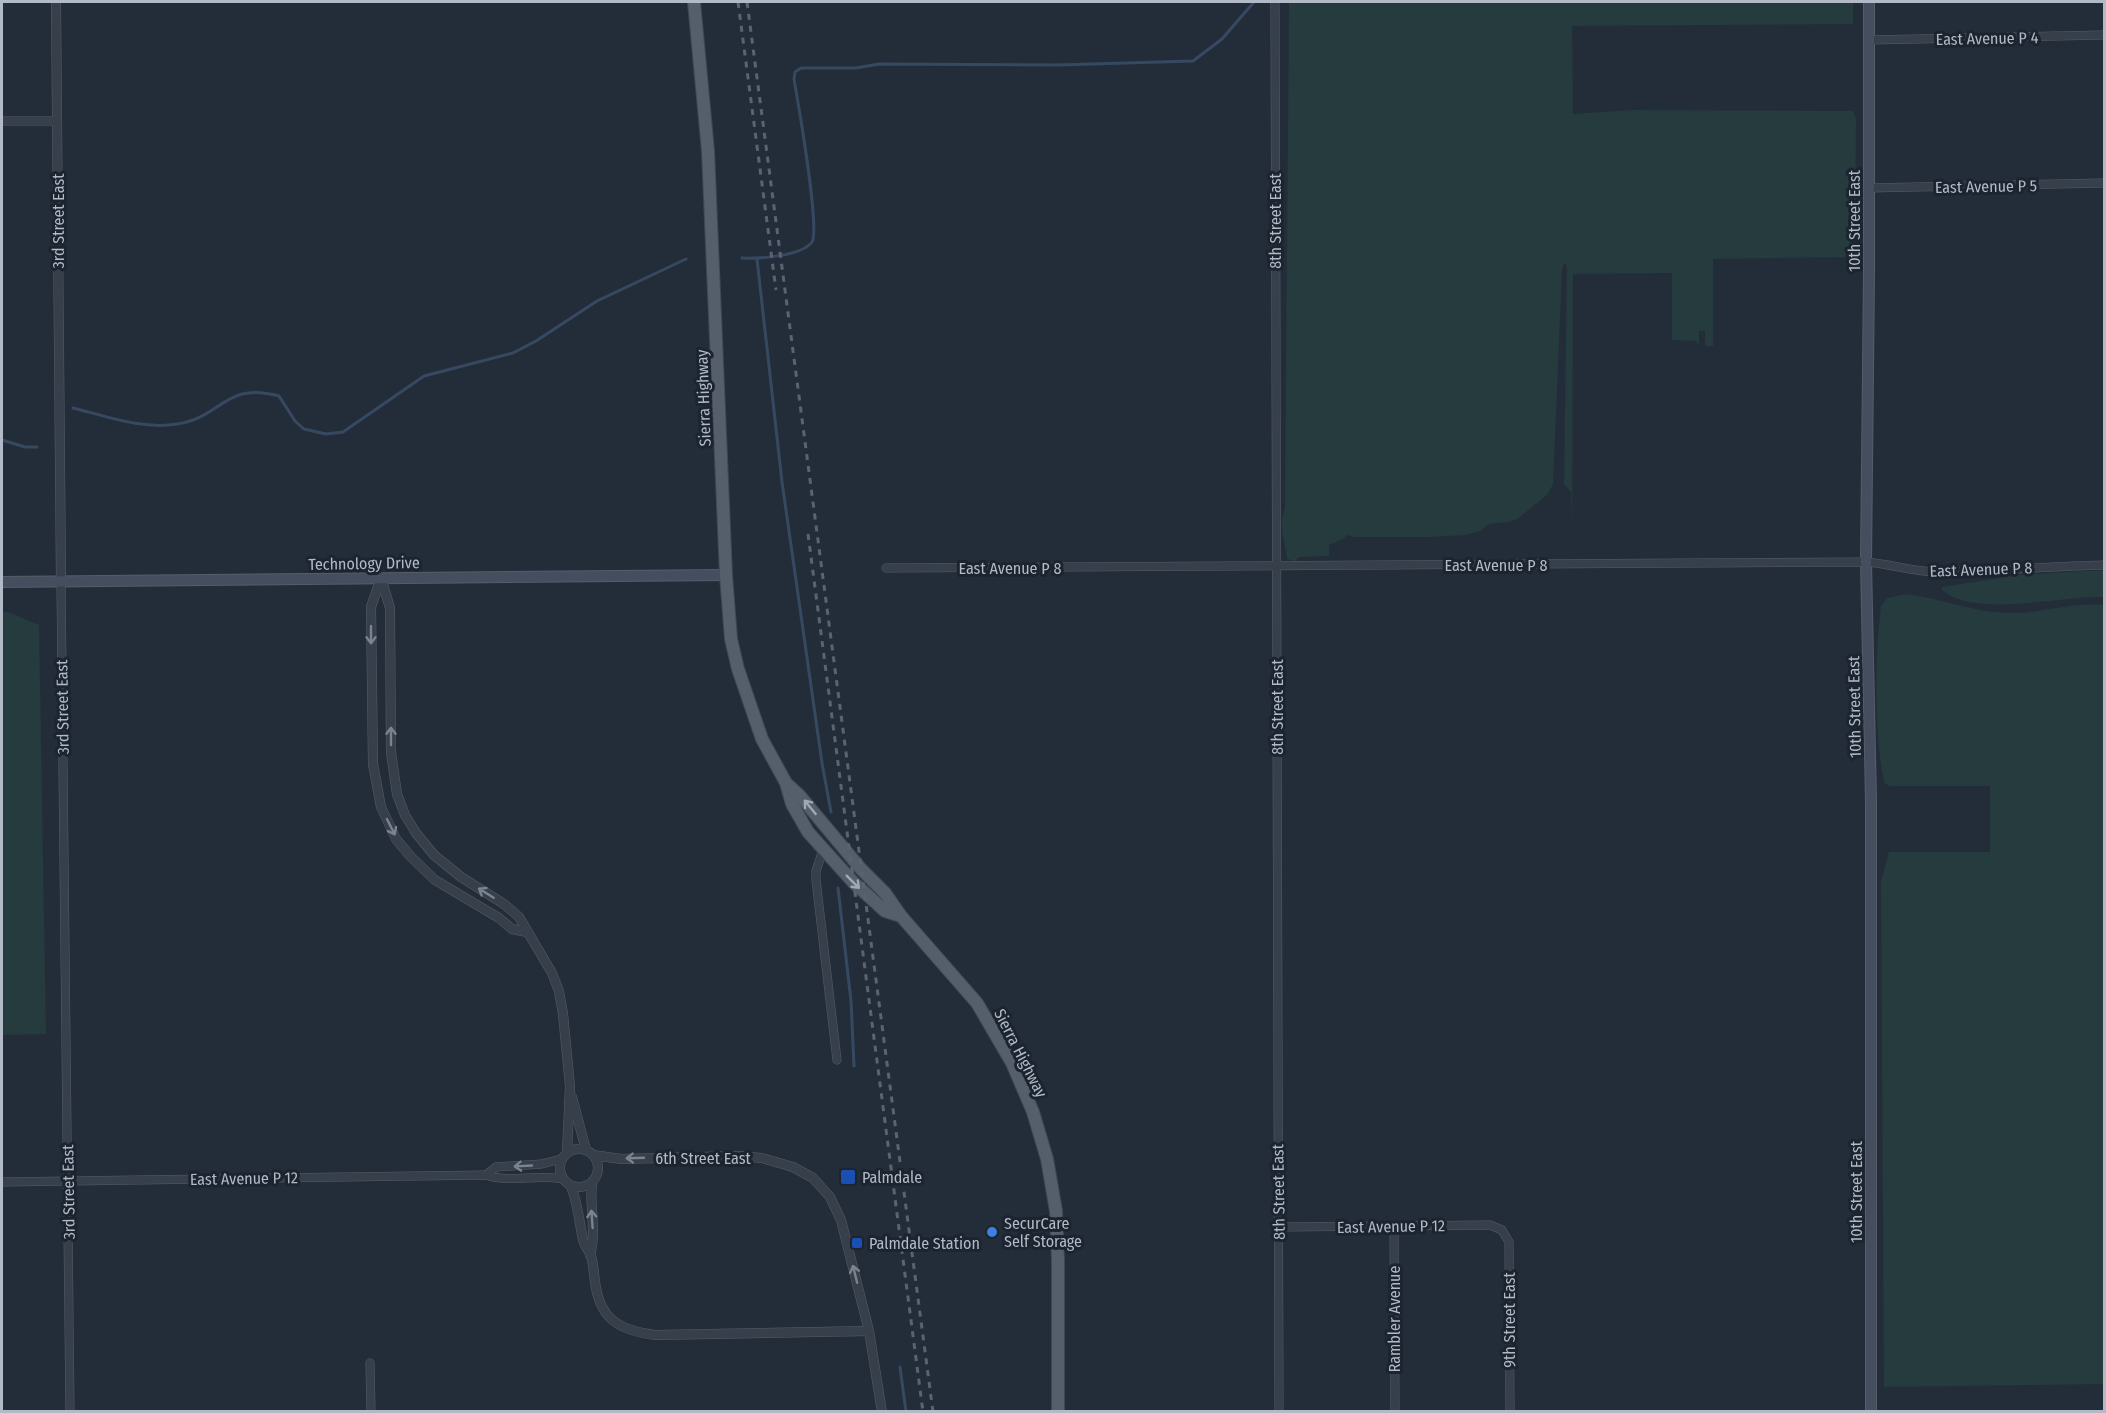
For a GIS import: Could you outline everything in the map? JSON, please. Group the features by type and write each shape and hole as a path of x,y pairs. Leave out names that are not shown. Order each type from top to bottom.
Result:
{"main road":[{"name":"Sierra Highway","path":"694,2 708,151 726,575 731,639 738,669 762,739 786,783 792,804 808,832 853,882 885,911 901,916"},
{"name":"10th Street East","path":"1869,2 1866,561 1871,801 1871,1412"},
{"name":"Technology Drive","path":"2,582 726,575"},
{"name":"Sierra Highway","path":"786,783 800,796 861,869 885,892 901,916 977,1003 1012,1063 1033,1112 1047,1159 1056,1211 1058,1412"}],"street":[{"name":"3rd Street East","path":"56,2 70,1412"},
{"name":"8th Street East","path":"1275,2 1279,1412"},
{"name":"East Avenue P 4","path":"1869,40 2104,35"},
{"path":"2,121 57,121"},
{"name":"East Avenue P 5","path":"1868,188 2104,183"},
{"name":"East Avenue P 8","path":"886,568 1866,561 1909,570 1939,572 2104,565"},
{"path":"381,578 371,608 373,764 375,786 381,807 396,839 435,880 499,918 512,929 527,932"},
{"path":"381,578 390,608 393,775 405,815 434,855 461,877 519,917 552,974 559,991 570,1086 564,1156 559,1169 563,1179 571,1186 578,1205 584,1243 590,1255 596,1291 605,1313 616,1324 633,1332 655,1335 868,1331"},
{"path":"823,850 816,871 816,880 837,1060"},
{"path":"570,1086 590,1152 598,1166 596,1178 592,1182 582,1187 571,1186"},
{"path":"564,1156 573,1149 590,1152"},
{"name":"6th Street East","path":"590,1152 621,1159 738,1156 762,1158 793,1167 813,1178 830,1197 841,1220 868,1331 882,1412"},
{"name":"East Avenue P 12","path":"486,1174 496,1167 542,1164 564,1156"},
{"name":"East Avenue P 12","path":"2,1182 486,1174 496,1178 543,1176 563,1179"},
{"path":"590,1255 594,1242 590,1194 592,1182"},
{"name":"East Avenue P 12","path":"1279,1227 1490,1225 1502,1230"},
{"name":"Rambler Avenue","path":"1394,1227 1395,1412"},
{"name":"9th Street East","path":"1502,1230 1509,1242 1510,1412"},
{"path":"370,1363 371,1412"}],"green space":[{"path":"1289,2 1853,2 1853,24 1572,26 1573,114 1633,110 1853,111 1856,119 1855,257 1713,259 1713,346 1705,346 1705,331 1699,331 1699,346 1696,341 1672,340 1672,273 1573,274 1572,527 1571,492 1564,484 1567,268 1564,264 1553,484 1547,495 1517,519 1489,524 1480,531 1466,535 1355,537 1347,535 1329,545 1329,556 1299,557 1296,561 1287,559 1282,528 1285,508"},
{"path":"2104,571 2104,597 1997,604 1957,599 1942,590 1942,587 2018,575"},
{"path":"1906,594 1981,610 2007,613 2079,605 2104,605 2104,1384 1884,1387 1881,882 1889,852 1990,852 1990,786 1889,786 1884,782 1878,740 1876,694 1881,606 1887,598"},
{"path":"2,612 8,612 39,625 46,1034 2,1035"}],"waterway":[{"path":"742,258 769,257 799,251 812,242 814,232 811,191 794,79 795,72 801,68 856,68 879,64 1058,65 1193,61 1222,39 1254,2"},
{"path":"73,408 138,424 177,424 205,415 235,396 261,393 279,396 295,421 304,429 326,434 343,432 424,376 513,353 536,341 597,301 686,259"},
{"path":"757,259 782,482 831,812"},
{"path":"2,440 25,447 37,447"},
{"path":"838,888 851,1001 854,1066"},
{"path":"900,1367 906,1412"}],"railway":[{"path":"738,2 776,290"},
{"path":"747,2 933,1412"},
{"path":"808,534 923,1412"}],"place":[{"name":"Palmdale","path":"848,1177"},
{"name":"SecurCare Self Storage","path":"992,1232"},
{"name":"Palmdale Station","path":"857,1243"}]}
